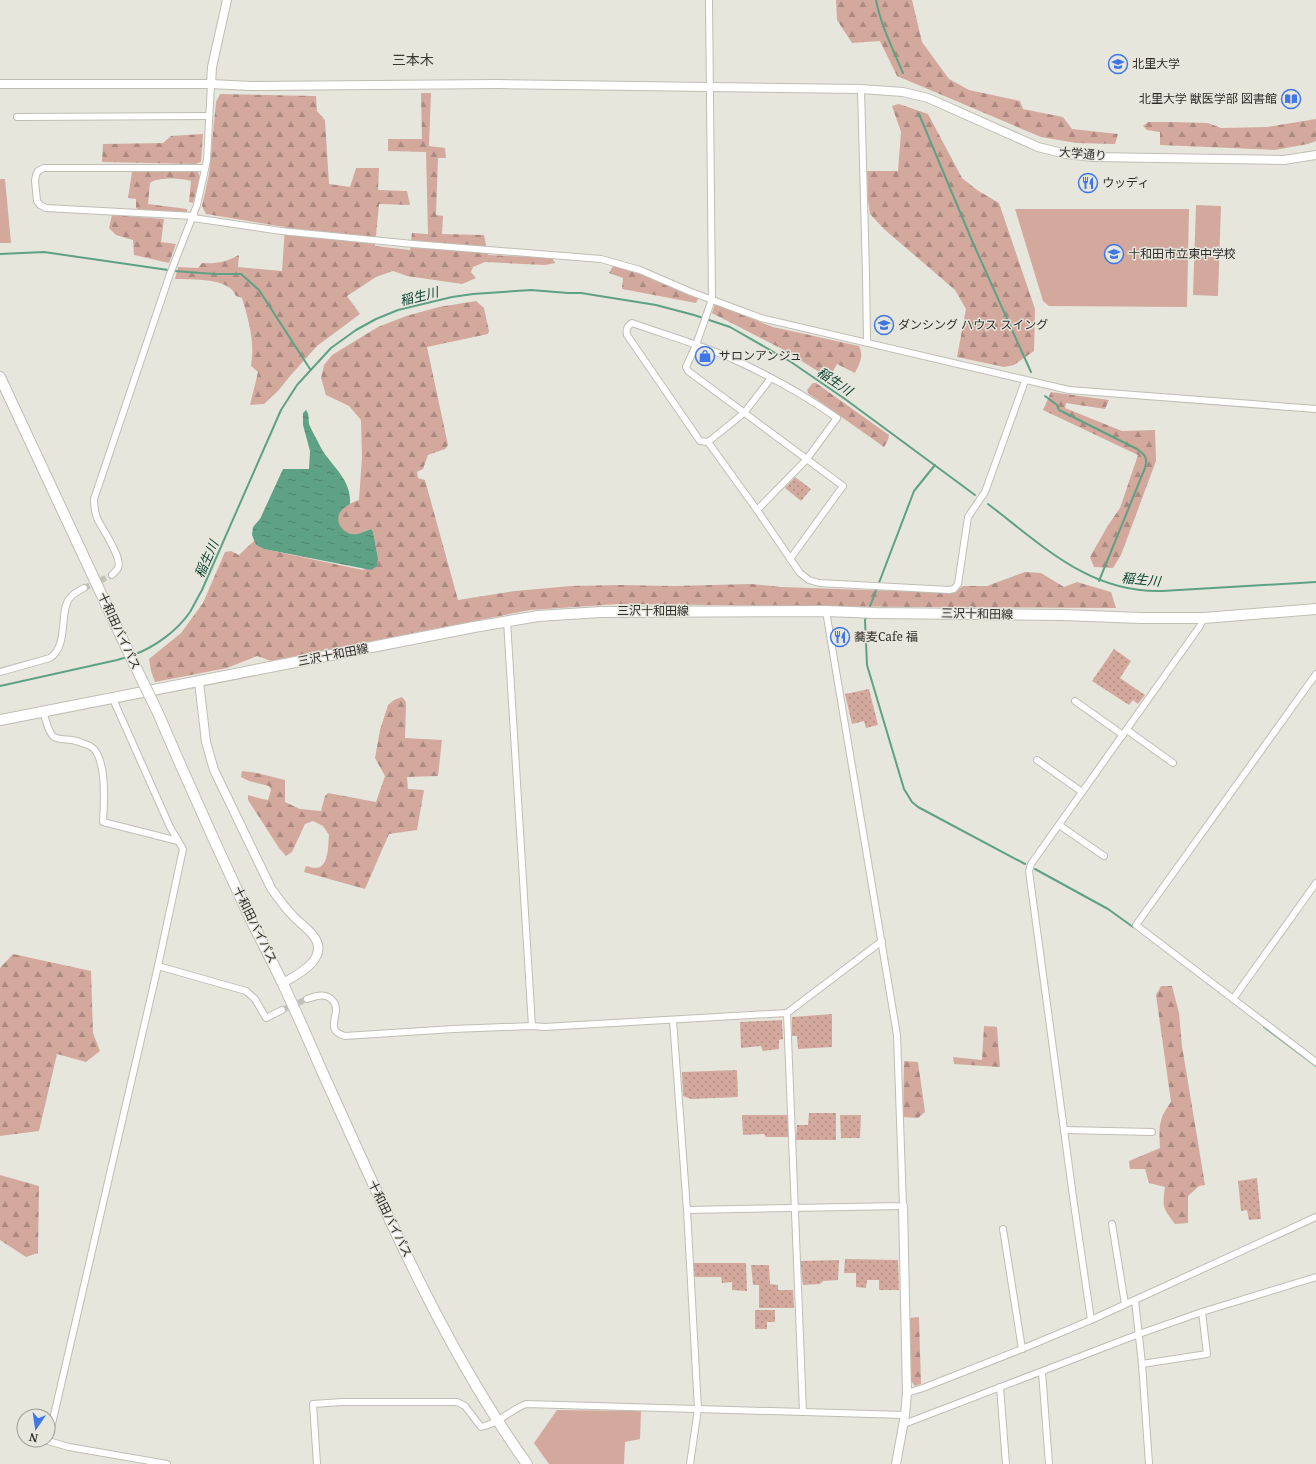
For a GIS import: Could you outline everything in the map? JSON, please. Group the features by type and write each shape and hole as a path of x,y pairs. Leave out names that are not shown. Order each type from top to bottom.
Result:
{"main road":[{"name":"十和田バイパス","path":"0,377 158,713 378,1195 460,1358 498,1421 527,1464"},
{"name":"三沢十和田線","path":"0,720 538,616 601,612 826,610 876,613 1204,618 1316,610"}],"street":[{"path":"112,575 118,568 118,555 96,516 94,499 170,274 198,205 205,168 212,67 226,0"},
{"path":"709,0 712,299 696,345 686,367 688,371 843,486 790,559"},
{"name":"大学通り","path":"0,84 211,84 251,86 444,84 861,89 903,92 928,98 1038,146 1066,154 1093,157 1284,160 1316,155"},
{"path":"861,89 867,342"},
{"path":"17,117 209,116"},
{"path":"205,168 44,168 38,171 36,175 37,201 40,205 46,208 193,217 281,231 406,244 601,258 640,270 691,292 761,318 867,342 1025,381 1086,392 1316,409"},
{"path":"758,510 806,460 837,418 812,400 771,378 733,359 632,323 626,330 627,335 700,441 708,442 744,413 771,378"},
{"path":"708,442 758,510 800,573 809,580 819,582 949,590 954,589 958,584 968,517 985,492 1025,381"},
{"path":"0,672 50,658 54,655 58,648 64,629 67,602 69,598 84,588"},
{"path":"826,610 897,1035 903,1206 907,1393 904,1424 896,1464"},
{"path":"1091,1320 1029,872 1031,864 1200,626 1204,618"},
{"path":"507,621 532,1026"},
{"path":"1316,674 1136,925 1316,1062"},
{"path":"199,682 206,742 214,770 271,888 281,903 317,941 317,956 313,963 283,984"},
{"path":"113,699 170,827 183,849 158,966 48,1441 68,1447 167,1464"},
{"path":"1076,701 1173,763"},
{"path":"43,712 51,734 55,738 74,741 91,747 95,752 104,776 103,822 178,841"},
{"path":"1038,760 1082,792"},
{"path":"1059,825 1104,856"},
{"path":"1233,999 1316,883"},
{"path":"307,999 317,995 330,997 334,1002 336,1009 334,1029 338,1034 345,1036 453,1028 544,1027 787,1013 882,941"},
{"path":"158,966 246,991 255,999 266,1018 282,1010"},
{"path":"787,1013 803,1412"},
{"path":"673,1020 687,1210 698,1409 690,1464"},
{"path":"1064,1130 1152,1132"},
{"path":"687,1210 903,1206"},
{"path":"907,1393 1022,1349 1091,1320 1316,1217"},
{"path":"1112,1224 1125,1304"},
{"path":"1003,1229 1022,1349"},
{"path":"904,1424 1139,1334 1202,1312 1316,1277"},
{"path":"1135,1300 1142,1364 1149,1464"},
{"path":"1142,1364 1207,1354 1202,1312"},
{"path":"1042,1372 1049,1464"},
{"path":"1000,1387 1006,1464"},
{"path":"317,1464 313,1404 342,1402 457,1402 465,1406 481,1427 488,1426 498,1421 519,1406 526,1404 905,1415"}],"green space":[{"path":"836,0 912,0 922,42 949,79 969,90 1020,101 1023,109 1063,117 1072,129 1118,134 1115,144 1076,143 1041,137 897,76 880,41 852,43 837,20"},
{"path":"421,93 431,93 429,146 445,148 446,158 438,158 436,215 443,216 442,234 484,235 488,255 552,258 555,263 545,265 485,262 473,267 471,272 476,278 462,284 407,276 393,271 376,277 347,296 360,314 317,346 278,391 264,404 250,405 258,372 251,366 252,340 242,298 236,296 226,285 209,281 175,279 178,267 198,268 202,263 221,262 239,255 238,267 282,271 285,227 206,214 202,206 209,174 216,102 220,94 316,96 317,111 325,120 329,184 350,187 356,168 379,168 378,190 407,191 410,205 379,204 375,246 410,250 412,233 428,234 426,152 388,151 388,139 422,139"},
{"path":"899,104 928,114 962,178 977,190 999,203 1035,309 1034,351 1014,365 1004,367 957,357 966,309 955,290 884,229 870,214 867,171 898,171 901,132 892,106"},
{"path":"1316,119 1316,141 1308,144 1275,150 1160,145 1160,132 1147,130 1143,126 1148,122 1172,122 1208,123 1221,128 1267,127"},
{"path":"203,134 201,162 196,164 102,162 103,144 163,143 171,136"},
{"path":"132,172 198,172 200,177 193,203 189,202 191,181 170,179 158,180 150,183 148,204 187,209 187,213 140,210 136,208 136,199 128,198"},
{"path":"0,179 5,179 11,243 0,243"},
{"path":"1196,205 1221,206 1218,296 1193,295"},
{"path":"1015,209 1189,209 1187,307 1049,306 1043,301"},
{"path":"112,215 164,219 161,242 176,244 169,263 134,255 133,240 116,235 109,228"},
{"path":"613,266 643,275 699,297 696,303 622,289 623,278 609,273"},
{"path":"476,301 484,308 489,331 488,334 427,347 448,445 445,449 428,455 423,469 417,472 418,478 425,480 458,600 515,591 571,586 621,585 673,586 751,584 781,587 954,593 963,586 987,586 1025,572 1041,573 1064,587 1077,582 1111,592 1116,608 618,604 530,610 271,661 257,656 227,668 155,682 149,659 181,633 203,603 225,552 231,551 239,555 255,540 256,545 264,549 363,570 378,558 373,532 370,529 357,534 349,534 343,530 338,521 340,511 359,500 362,457 361,420 349,406 326,395 321,378 324,365 332,355 378,327 406,316 439,307"},
{"path":"715,304 773,327 859,346 861,353 860,363 855,373 837,364 829,378 782,349 712,313"},
{"path":"813,383 816,383 889,435 884,447 809,394 807,390"},
{"path":"1051,392 1109,400 1105,409 1066,403 1065,408 1122,431 1155,430 1156,461 1121,555 1113,568 1094,567 1090,557 1120,508 1138,455 1043,410"},
{"path":"795,477 811,489 801,501 785,488"},
{"path":"1114,649 1131,661 1120,678 1145,695 1138,704 1133,700 1129,705 1092,681"},
{"path":"869,689 878,725 866,728 864,721 852,724 845,694"},
{"path":"402,697 406,702 405,738 442,740 438,776 407,777 408,789 424,790 417,830 389,834 365,889 304,872 306,866 317,868 323,865 328,852 329,835 323,826 313,821 305,824 292,852 286,856 279,848 248,800 248,795 268,800 271,790 269,786 249,781 241,777 242,771 285,780 285,802 300,809 321,811 325,796 328,793 376,802 385,776 375,758 380,730 388,705 394,700"},
{"path":"13,954 91,971 93,1033 100,1051 86,1062 57,1054 39,1131 0,1136 0,968"},
{"path":"1161,986 1172,986 1179,1013 1182,1046 1205,1185 1199,1186 1188,1196 1188,1223 1175,1224 1164,1207 1165,1187 1149,1183 1145,1169 1130,1169 1129,1161 1160,1148 1160,1124 1171,1102 1156,995"},
{"path":"832,1014 832,1047 798,1049 797,1036 792,1036 792,1017"},
{"path":"782,1020 783,1039 779,1040 779,1049 763,1051 761,1046 741,1048 740,1022"},
{"path":"984,1026 997,1027 1000,1067 954,1064 953,1057 982,1060"},
{"path":"904,1061 918,1062 925,1112 918,1118 903,1117"},
{"path":"737,1070 738,1097 691,1099 683,1096 682,1072"},
{"path":"809,1113 836,1113 836,1140 796,1140 797,1125 808,1125"},
{"path":"742,1115 788,1115 789,1137 766,1137 764,1134 743,1135"},
{"path":"840,1115 861,1115 860,1138 841,1138"},
{"path":"0,1175 39,1186 38,1253 26,1257 0,1240"},
{"path":"1257,1178 1261,1219 1249,1220 1247,1210 1241,1211 1238,1181"},
{"path":"845,1259 898,1260 899,1290 879,1290 879,1280 867,1280 866,1288 856,1287 856,1273 844,1273"},
{"path":"839,1260 838,1280 823,1281 820,1284 803,1285 800,1261"},
{"path":"694,1263 746,1263 747,1291 732,1290 732,1282 722,1283 721,1277 693,1277"},
{"path":"751,1265 769,1265 770,1284 778,1285 778,1290 793,1290 794,1308 759,1308 759,1285 753,1285"},
{"path":"755,1310 775,1310 775,1322 767,1322 767,1329 755,1329"},
{"path":"919,1317 921,1384 915,1386 911,1381 909,1318"},
{"path":"557,1410 641,1411 640,1439 625,1442 624,1464 549,1464 534,1443"}],"water":[{"path":"306,410 309,424 323,452 344,479 350,495 350,504 340,513 338,518 339,524 343,530 352,534 371,529 373,532 378,558 377,566 371,570 264,549 256,545 252,535 253,527 260,519 283,469 309,469 310,451 303,425 303,413"}],"waterway":[{"path":"876,0 884,28 903,73"},
{"path":"919,114 973,243 1031,372"},
{"path":"0,254 44,252 168,270"},
{"path":"174,271 241,274 259,290 310,369"},
{"name":"稲生川","path":"133,655 149,648 165,638 179,626 190,612 202,590 281,410 297,385 331,348 356,330 376,319 398,310 452,297 531,290 581,293 656,305 694,315 730,327 791,362 845,399 975,495"},
{"path":"1045,396 1057,405 1059,410 1137,449 1146,459 1145,468 1099,581"},
{"path":"869,609 914,491 935,465"},
{"name":"稲生川","path":"988,504 1068,564 1089,575 1112,584 1136,590 1162,591 1316,582"},
{"path":"866,617 867,665 904,789 912,802 918,807 1025,864"},
{"name":"稲生川","path":"0,686 127,657"},
{"path":"1035,869 1108,909 1133,927"},
{"path":"1264,1027 1316,1066"}],"tunnel":[{"path":"84,588 112,575"},
{"path":"282,1010 307,999"}],"place":[{"name":"北里大学","path":"1118,64"},
{"name":"北里大学 獣医学部 図書館","path":"1291,99"},
{"name":"ウッディ","path":"1088,183"},
{"name":"十和田市立東中学校","path":"1114,254"},
{"name":"ダンシング ハウス スイング","path":"884,325"},
{"name":"サロンアンジュ","path":"705,356"},
{"name":"蕎麦Cafe 福","path":"840,637"}],"district":[{"name":"三本木","path":"413,60"}]}
